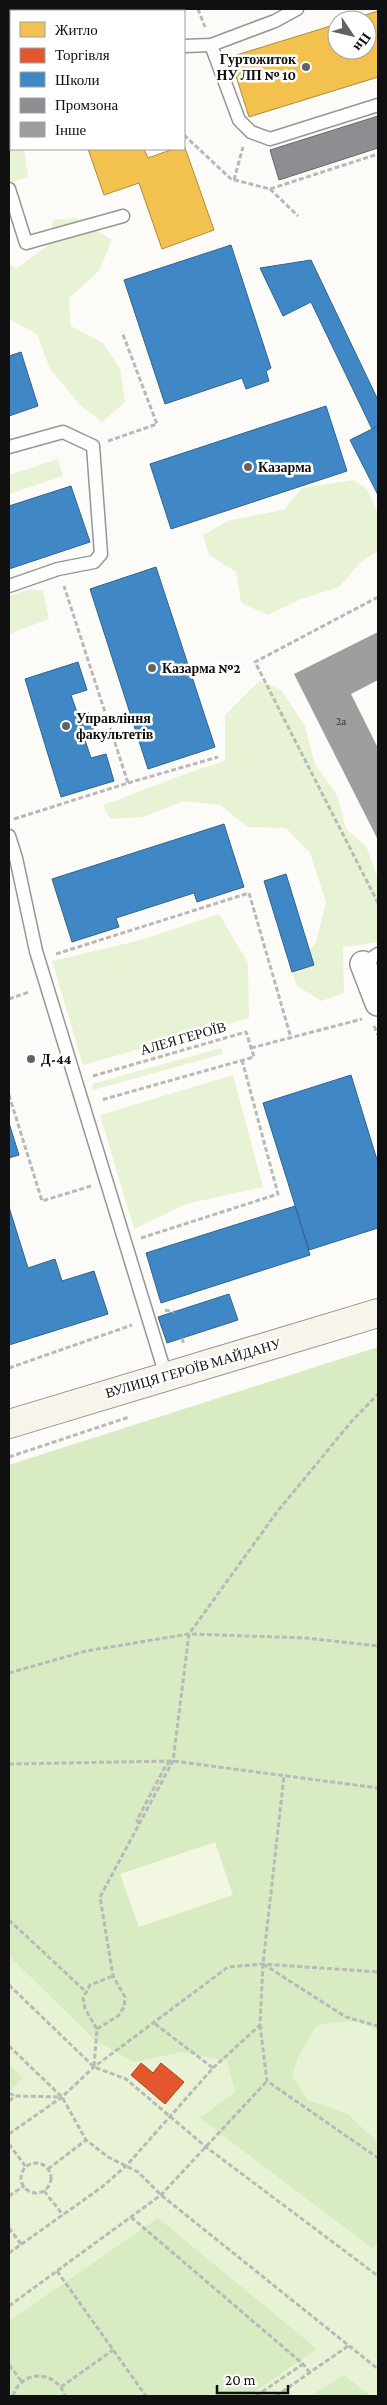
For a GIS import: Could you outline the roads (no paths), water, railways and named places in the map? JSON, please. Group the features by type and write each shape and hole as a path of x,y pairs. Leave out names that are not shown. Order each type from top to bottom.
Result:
{"main road":[{"name":"ВУЛИЦЯ ГЕРОЇВ МАЙДАНУ","path":"9,1424 378,1313"}],"street":[{"path":"371,959 374,1010"}],"lane":[{"path":"185,46 211,45 274,21 297,9"},
{"path":"211,45 239,120 251,132 270,139 378,105"},
{"path":"9,189 26,243 122,216"},
{"path":"9,447 63,432 94,446 101,554 94,562 58,569 9,586"},
{"path":"9,836 38,959 166,1376"}],"place":[{"name":"Гуртожиток НУ ЛП № 10","path":"306,67"},
{"name":"Казарма","path":"248,467"},
{"name":"Казарма №2","path":"152,668"},
{"name":"Управління факультетів","path":"66,726"},
{"name":"Д-44","path":"31,1059"}]}
